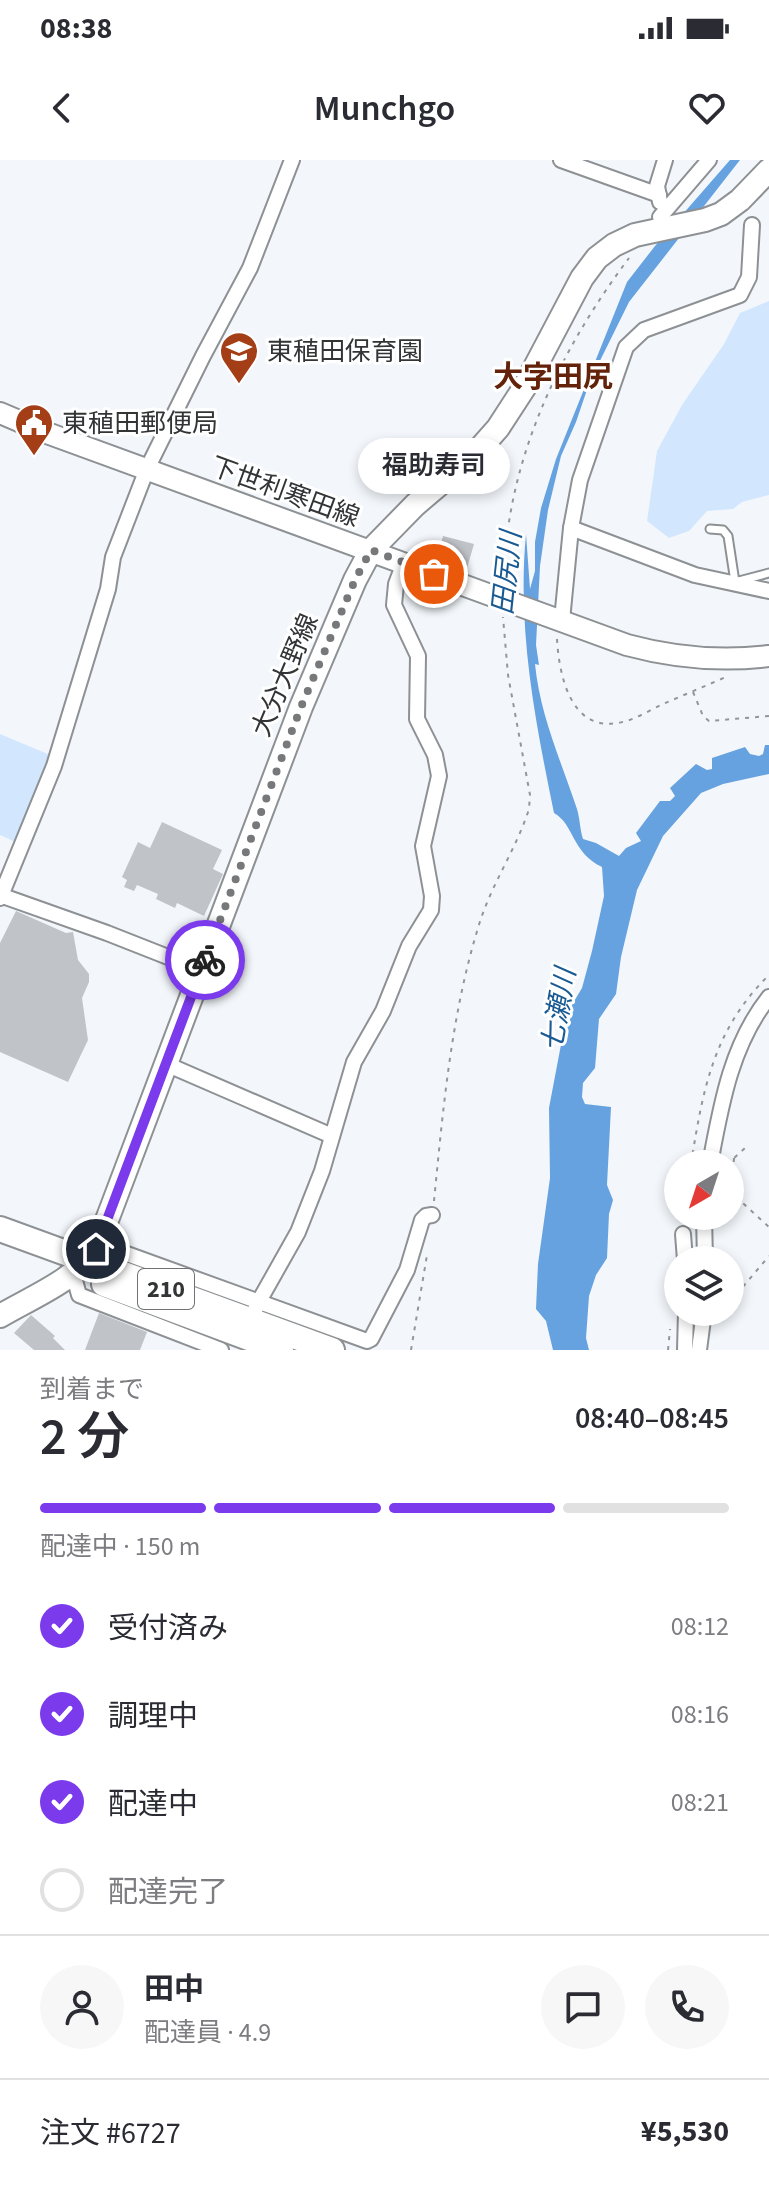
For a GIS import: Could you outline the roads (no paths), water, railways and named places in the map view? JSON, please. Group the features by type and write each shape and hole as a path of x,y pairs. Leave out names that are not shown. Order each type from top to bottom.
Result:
{"highway":[{"name":"210","path":"0,1229 81,1267"},
{"name":"210","path":"0,1246 81,1267 248,1327 332,1350"},
{"name":"210","path":"248,1327 281,1350"}],"main road":[{"name":"大分大野線","path":"81,1267 96,1249 301,707 371,550 415,505 475,454 498,428 524,388 582,278 597,258 620,241 658,225 712,218 727,209 769,170"},
{"name":"下世利寒田線","path":"0,413 47,433 505,600 555,624"},
{"path":"555,624 666,654 722,660 769,656"},
{"path":"0,1316 81,1267"}],"street":[{"path":"201,970 94,928 0,897 54,766 108,589 113,557 147,469 250,268 292,160"},
{"path":"561,160 659,195"},
{"path":"658,225 657,186 665,160"},
{"path":"658,225 709,160"},
{"path":"555,624 577,492 626,347 638,334 652,326 740,295 749,277 752,225"},
{"path":"571,528 695,575 769,591"},
{"path":"248,1327 296,1237 322,1171 354,1062 383,1011 406,954 426,921 432,904 423,846 439,776 435,755 417,719 418,656 394,605 396,584 404,563"},
{"path":"718,1150 731,1070 744,1036 769,997"},
{"path":"166,1064 332,1136"},
{"path":"127,1254 248,1327 367,1341 371,1339 407,1270 422,1220 432,1215"},
{"path":"683,1234 684,1246"},
{"path":"81,1267 79,1295 221,1350"},
{"path":"685,1350 686,1326"},
{"path":"699,1350 702,1326"}],"lane":[{"path":"710,529 723,530 728,536 735,582 769,573"}],"water":[{"path":"730,160 740,160 629,302 590,381 561,456 548,510 540,566 536,645 539,665 535,664 546,720 577,809 583,839 619,856 626,848 641,841 636,833 660,801 670,801 675,796 670,788 696,764 707,770 712,769 712,758 745,747 750,754 759,756 763,754 765,745 769,745 769,774 723,784 701,793 663,836 637,890 621,957 616,994 599,1019 595,1068 583,1083 585,1104 611,1107 607,1185 613,1200 609,1214 607,1258 596,1275 589,1296 586,1338 589,1350 553,1350 546,1321 536,1309 538,1264 550,1178 549,1108 567,1013 582,988 604,896 602,867 585,854 566,824 554,813 534,709 526,640 526,534 530,589 535,571 535,542 541,508 556,459 627,282"}],"place":[{"name":"東稙田保育園","path":"239,385"},
{"name":"東稙田郵便局","path":"34,457"},
{"name":"福助寿司","path":"434,574"}],"district":[{"name":"大字田尻","path":"553,377"}],"water label":[{"name":"田尻川","path":"507,573"},
{"name":"七瀬川","path":"559,1010"}]}
